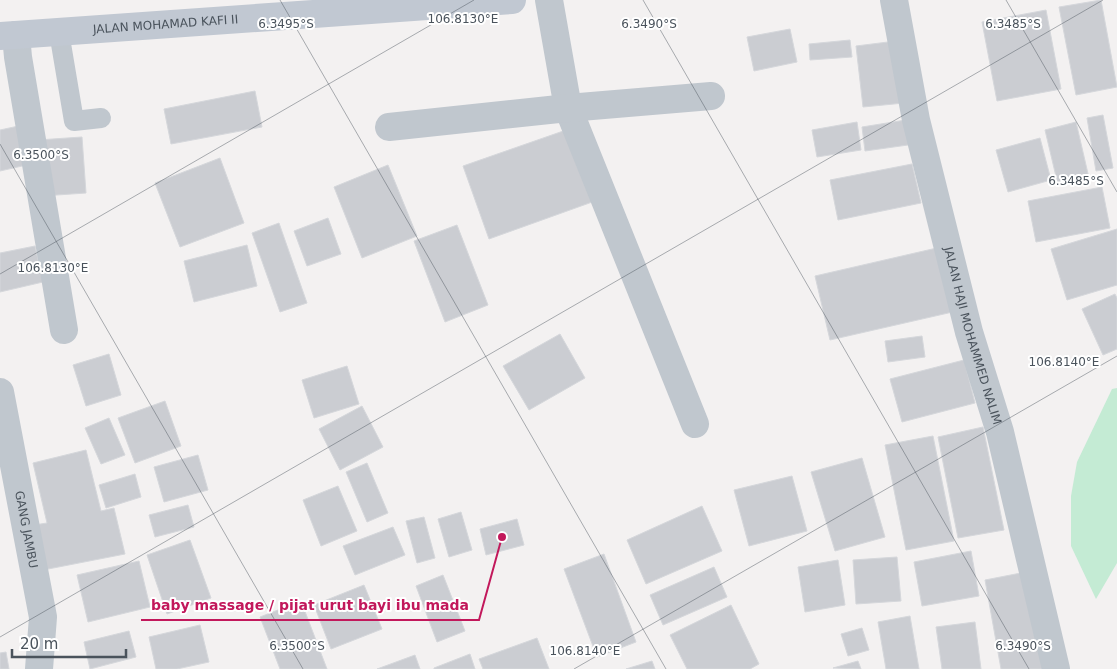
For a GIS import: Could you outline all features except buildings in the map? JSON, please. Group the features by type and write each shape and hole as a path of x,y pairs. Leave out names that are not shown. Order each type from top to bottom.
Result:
{"main road":[{"name":"JALAN MOHAMAD KAFI II","path":"11,42 61,43 512,0"}],"street":[{"name":"JALAN HAJI MOHAMMED NALIM","path":"896,9 916,120 969,332 1000,432 1056,669"},
{"path":"551,10 568,108 695,424"},
{"path":"11,42 24,93 64,330"},
{"path":"389,128 568,108 711,96"},
{"name":"GANG JAMBU","path":"0,392 43,617 39,669"}],"lane":[{"path":"61,43 74,121 102,118"}],"green space":[{"path":"1117,388 1117,563 1096,599 1071,546 1071,496 1077,462 1112,389"}],"place":[{"name":"baby massage / pijat urut bayi ibu mada","path":"502,537"}]}
